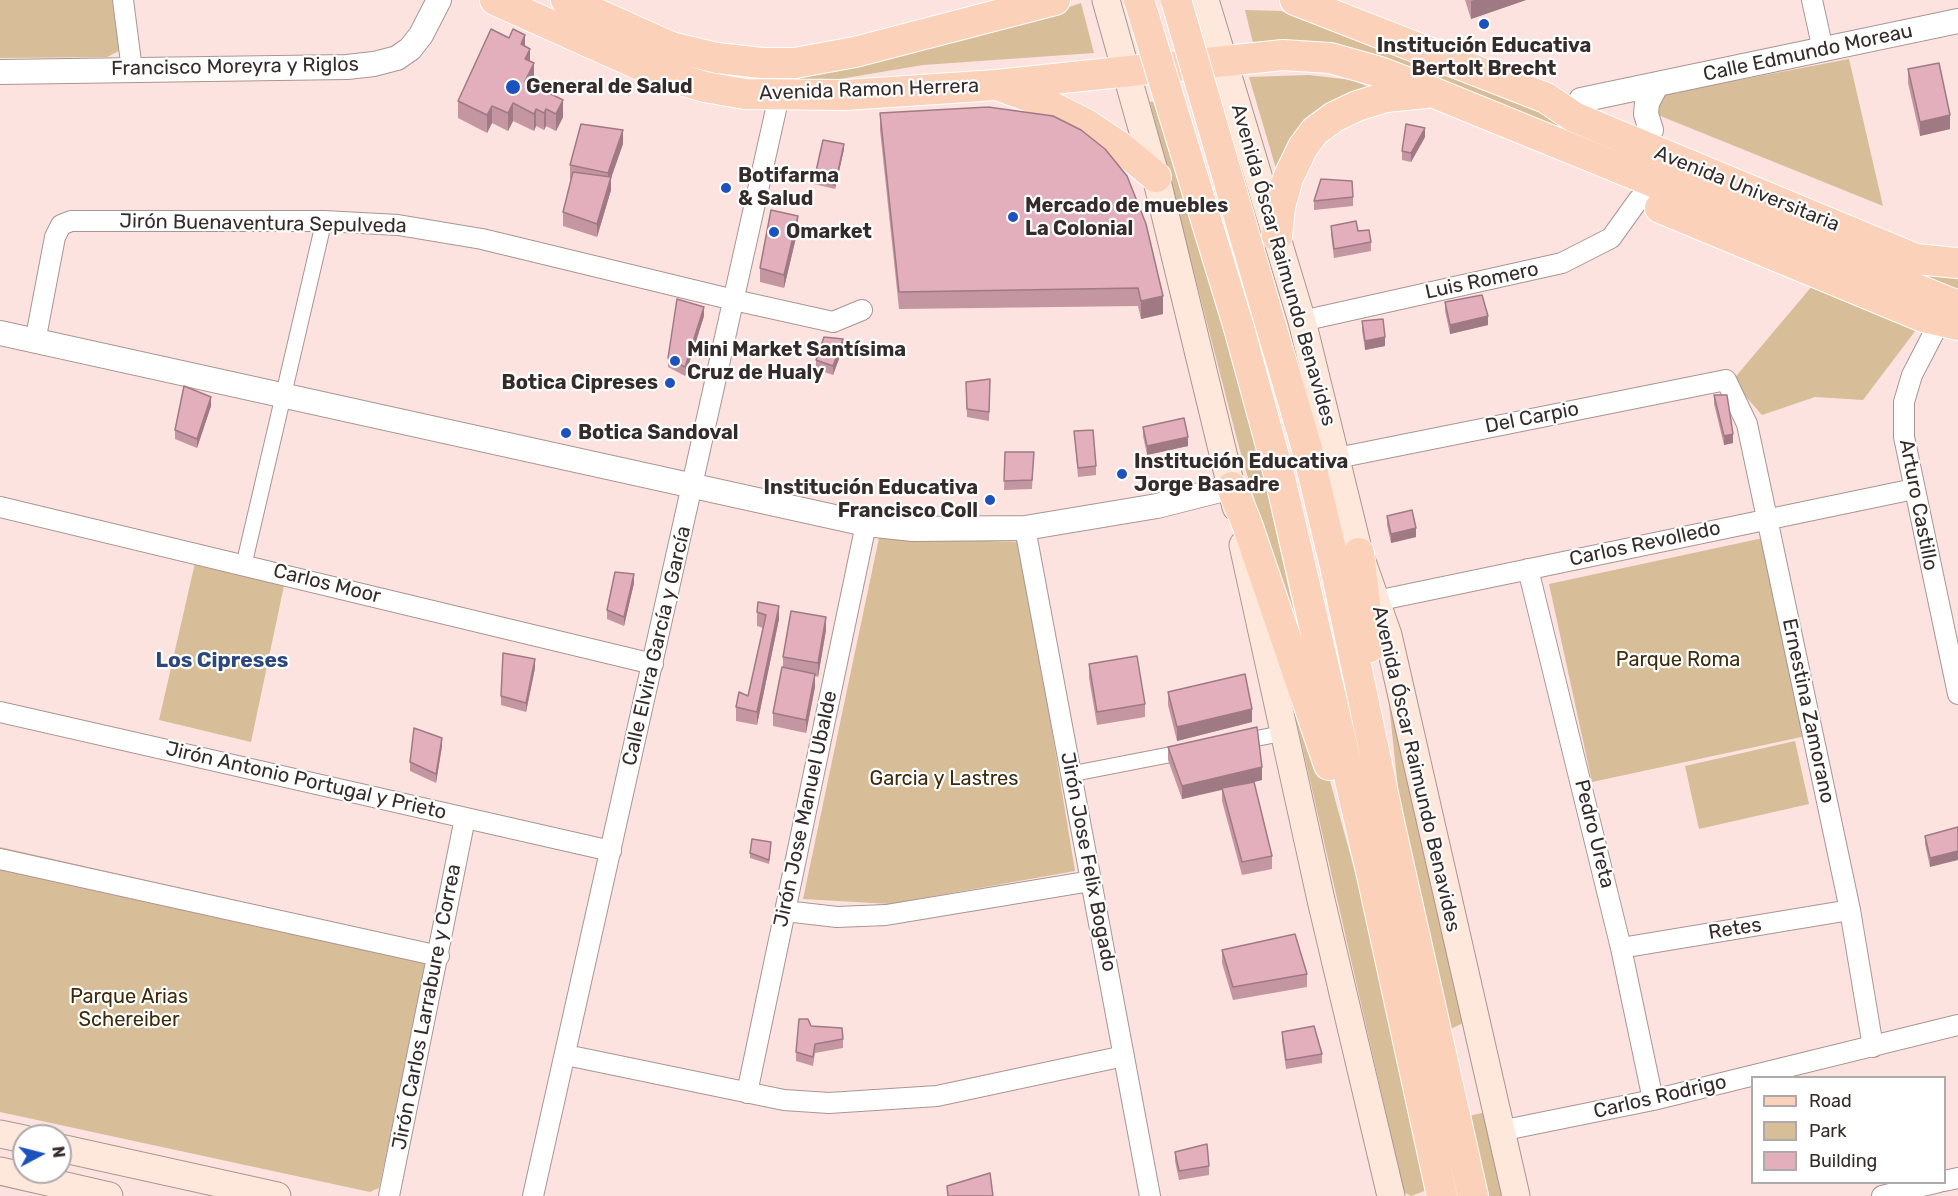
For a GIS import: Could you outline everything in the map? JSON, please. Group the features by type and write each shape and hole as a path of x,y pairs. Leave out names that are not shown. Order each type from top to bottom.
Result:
{"main road":[{"name":"Avenida Ramon Herrera","path":"495,0 660,74 705,87 779,96 996,85 1224,61"},
{"name":"Avenida Ramon Herrera","path":"566,0 671,47 717,58 762,63 795,63 855,52 1026,3"},
{"path":"1106,0 1157,181 1232,487 1284,733 1391,1196"},
{"path":"1139,0 1239,328 1281,482 1371,871 1442,1196"},
{"name":"Avenida Óscar Raimundo Benavides","path":"1176,0 1306,448 1330,544 1390,826 1473,1196"},
{"name":"Avenida Óscar Raimundo Benavides","path":"1205,0 1302,321 1359,553 1388,636 1516,1196"},
{"name":"Avenida Universitaria","path":"1301,1 1546,98 1574,117 1916,258 1956,263"},
{"name":"Avenida Universitaria","path":"1224,61 1283,55 1330,58 1380,72 1560,146 1952,317"},
{"path":"996,85 1038,100 1086,124 1119,146 1157,181"},
{"path":"1277,236 1280,207 1288,178 1303,147 1318,128 1343,112 1364,103 1396,95 1432,92"},
{"name":"Avenida Universitaria","path":"1546,98 1581,100 1922,241 1956,263"},
{"path":"1157,181 1162,164 1170,151 1180,141 1193,134 1208,132 1230,135 1243,143 1253,154"},
{"name":"Avenida Universitaria","path":"1560,146 1598,182 1802,268 1952,317"},
{"path":"1232,487 1247,524 1335,781 1371,871"},
{"path":"1359,553 1390,826"},
{"path":"72,1151 277,1196"},
{"path":"0,1171 97,1195"}],"street":[{"path":"123,0 132,69"},
{"name":"Francisco Moreyra y Riglos","path":"0,72 347,67 386,61 397,58 410,49 421,34 439,0"},
{"path":"1812,0 1823,50"},
{"name":"Calle Edmundo Moreau","path":"1581,100 1958,21"},
{"path":"1651,130 1646,114 1647,103 1657,84"},
{"name":"Calle Elvira García y García","path":"533,1196 779,96"},
{"name":"Luis Romero","path":"1302,321 1562,263 1611,238 1639,199"},
{"name":"Jirón Buenaventura Sepulveda","path":"35,342 55,237 61,225 71,220 324,221 398,225 482,239 734,300 833,321 862,310"},
{"path":"244,564 324,221"},
{"name":"Arturo Castillo","path":"1952,317 1912,375 1904,402 1904,437 1958,694"},
{"path":"0,333 692,488 866,524 913,529 1025,528 1157,506 1232,487"},
{"name":"Del Carpio","path":"1337,458 1726,380"},
{"name":"Ernestina Zamorano","path":"1726,380 1747,424 1850,910 1873,1047"},
{"name":"Carlos Revolledo","path":"1376,601 1914,489"},
{"name":"Carlos Moor","path":"0,507 653,664"},
{"name":"Jirón Jose Manuel Ubalde","path":"747,1094 866,524"},
{"name":"Jirón Jose Felix Bogado","path":"1025,528 1150,1196"},
{"name":"Pedro Ureta","path":"1528,569 1621,948 1653,1100"},
{"name":"Jirón Antonio Portugal y Prieto","path":"0,712 611,851"},
{"path":"1228,744 1284,733"},
{"path":"1071,774 1205,748"},
{"name":"Jirón Carlos Larrabure y Correa","path":"389,1196 465,818"},
{"path":"0,859 439,956"},
{"path":"785,911 837,917 886,915 1091,881"},
{"name":"Retes","path":"1621,948 1850,910"},
{"name":"Carlos Rodrigo","path":"1753,1076 1958,1025"},
{"path":"566,1055 747,1094 784,1100 829,1103 925,1097 1124,1056"},
{"name":"Carlos Rodrigo","path":"1500,1131 1653,1100 1751,1076"},
{"path":"1882,1196 1931,1184"}],"green space":[{"path":"0,0 112,0 119,51 107,57 0,58"},
{"path":"1081,3 1094,53 923,65 786,88 787,78 1009,27"},
{"path":"1245,10 1281,11 1312,21 1958,271 1958,290 1355,50 1254,47"},
{"path":"1849,59 1883,206 1653,113 1660,95"},
{"path":"1309,75 1352,80 1385,94 1368,97 1280,182 1249,77"},
{"path":"1157,101 1221,313 1264,478 1302,648 1239,447 1150,102"},
{"path":"1818,279 1919,326 1863,400 1815,397 1762,415 1732,381"},
{"name":"Garcia y Lastres","path":"879,538 1021,542 1075,871 890,904 803,899"},
{"name":"Parque Roma","path":"1763,538 1806,736 1592,782 1549,584"},
{"path":"195,563 285,581 251,742 159,720"},
{"path":"1275,627 1324,759 1389,996 1427,1190 1411,1196 1404,1192"},
{"path":"1386,676 1468,1021 1448,1030 1404,845"},
{"path":"1795,741 1809,804 1699,829 1685,766"},
{"name":"Parque Arias Schereiber","path":"0,847 432,945 379,1188 370,1192 72,1128 72,1124 56,1124 0,1112"},
{"path":"1486,1112 1506,1196 1488,1196 1469,1116"}],"building":[{"path":"491,29 509,38 513,29 525,35 521,44 530,49 525,59 534,63 525,81 563,100 556,114 546,109 544,113 536,109 534,114 513,103 508,113 492,106 487,115 458,101"},
{"path":"1939,63 1950,115 1920,122 1908,69"},
{"name":"Mercado de muebles La Colonial","path":"988,107 1053,116 1081,130 1105,149 1127,176 1146,224 1163,296 1141,301 1138,288 899,292 880,113"},
{"path":"581,124 623,130 608,173 570,165"},
{"path":"1406,124 1425,128 1411,153 1402,151"},
{"path":"823,140 844,144 835,185 814,180"},
{"path":"573,172 611,177 597,224 563,212"},
{"path":"1321,179 1352,181 1353,197 1314,201"},
{"path":"771,210 798,216 784,275 760,268"},
{"path":"1356,221 1358,231 1369,230 1371,242 1334,249 1331,226"},
{"path":"1482,295 1488,316 1450,325 1445,302"},
{"path":"677,299 704,307 685,367 668,358"},
{"path":"1383,319 1385,337 1365,341 1362,321"},
{"path":"824,337 843,339 833,366 816,360"},
{"path":"990,379 989,412 967,409 966,382"},
{"path":"184,386 211,397 197,439 175,430"},
{"path":"1714,395 1727,395 1733,434 1724,436"},
{"path":"1184,418 1188,437 1147,446 1143,427"},
{"path":"1093,430 1096,466 1078,468 1074,431"},
{"path":"1005,452 1034,452 1032,480 1004,481"},
{"path":"1412,510 1416,528 1391,534 1387,516"},
{"path":"615,572 634,574 624,617 607,610"},
{"path":"758,602 779,606 757,712 736,707 739,692 748,696 766,615 757,612"},
{"path":"791,611 826,617 818,663 783,657"},
{"path":"503,653 535,659 526,703 501,696"},
{"path":"1137,656 1145,704 1097,712 1089,664"},
{"path":"782,667 815,674 806,720 773,713"},
{"path":"1245,674 1252,709 1177,727 1168,692"},
{"path":"1257,727 1262,767 1182,786 1168,747"},
{"path":"414,728 442,738 436,774 410,762"},
{"path":"1254,782 1272,856 1242,862 1222,788"},
{"path":"1958,827 1958,851 1930,858 1925,836"},
{"path":"752,839 771,842 769,860 750,853"},
{"path":"1295,934 1307,974 1233,987 1222,950"},
{"path":"799,1019 808,1019 811,1026 842,1028 843,1039 815,1044 813,1057 796,1052"},
{"path":"1314,1026 1322,1054 1286,1060 1282,1032"},
{"path":"1207,1144 1209,1166 1179,1171 1175,1152"},
{"path":"990,1173 993,1196 948,1196 947,1186"}],"place":[{"name":"Institución Educativa Bertolt Brecht","path":"1484,24"},
{"name":"General de Salud","path":"513,87"},
{"name":"Botifarma & Salud","path":"726,188"},
{"name":"Mercado de muebles La Colonial","path":"1013,217"},
{"name":"Omarket","path":"774,232"},
{"name":"Mini Market Santísima Cruz de Hualy","path":"675,361"},
{"name":"Botica Cipreses","path":"670,383"},
{"name":"Botica Sandoval","path":"566,433"},
{"name":"Institución Educativa Jorge Basadre","path":"1122,474"},
{"name":"Institución Educativa Francisco Coll","path":"990,500"}],"district":[{"name":"Los Cipreses","path":"222,661"}]}
